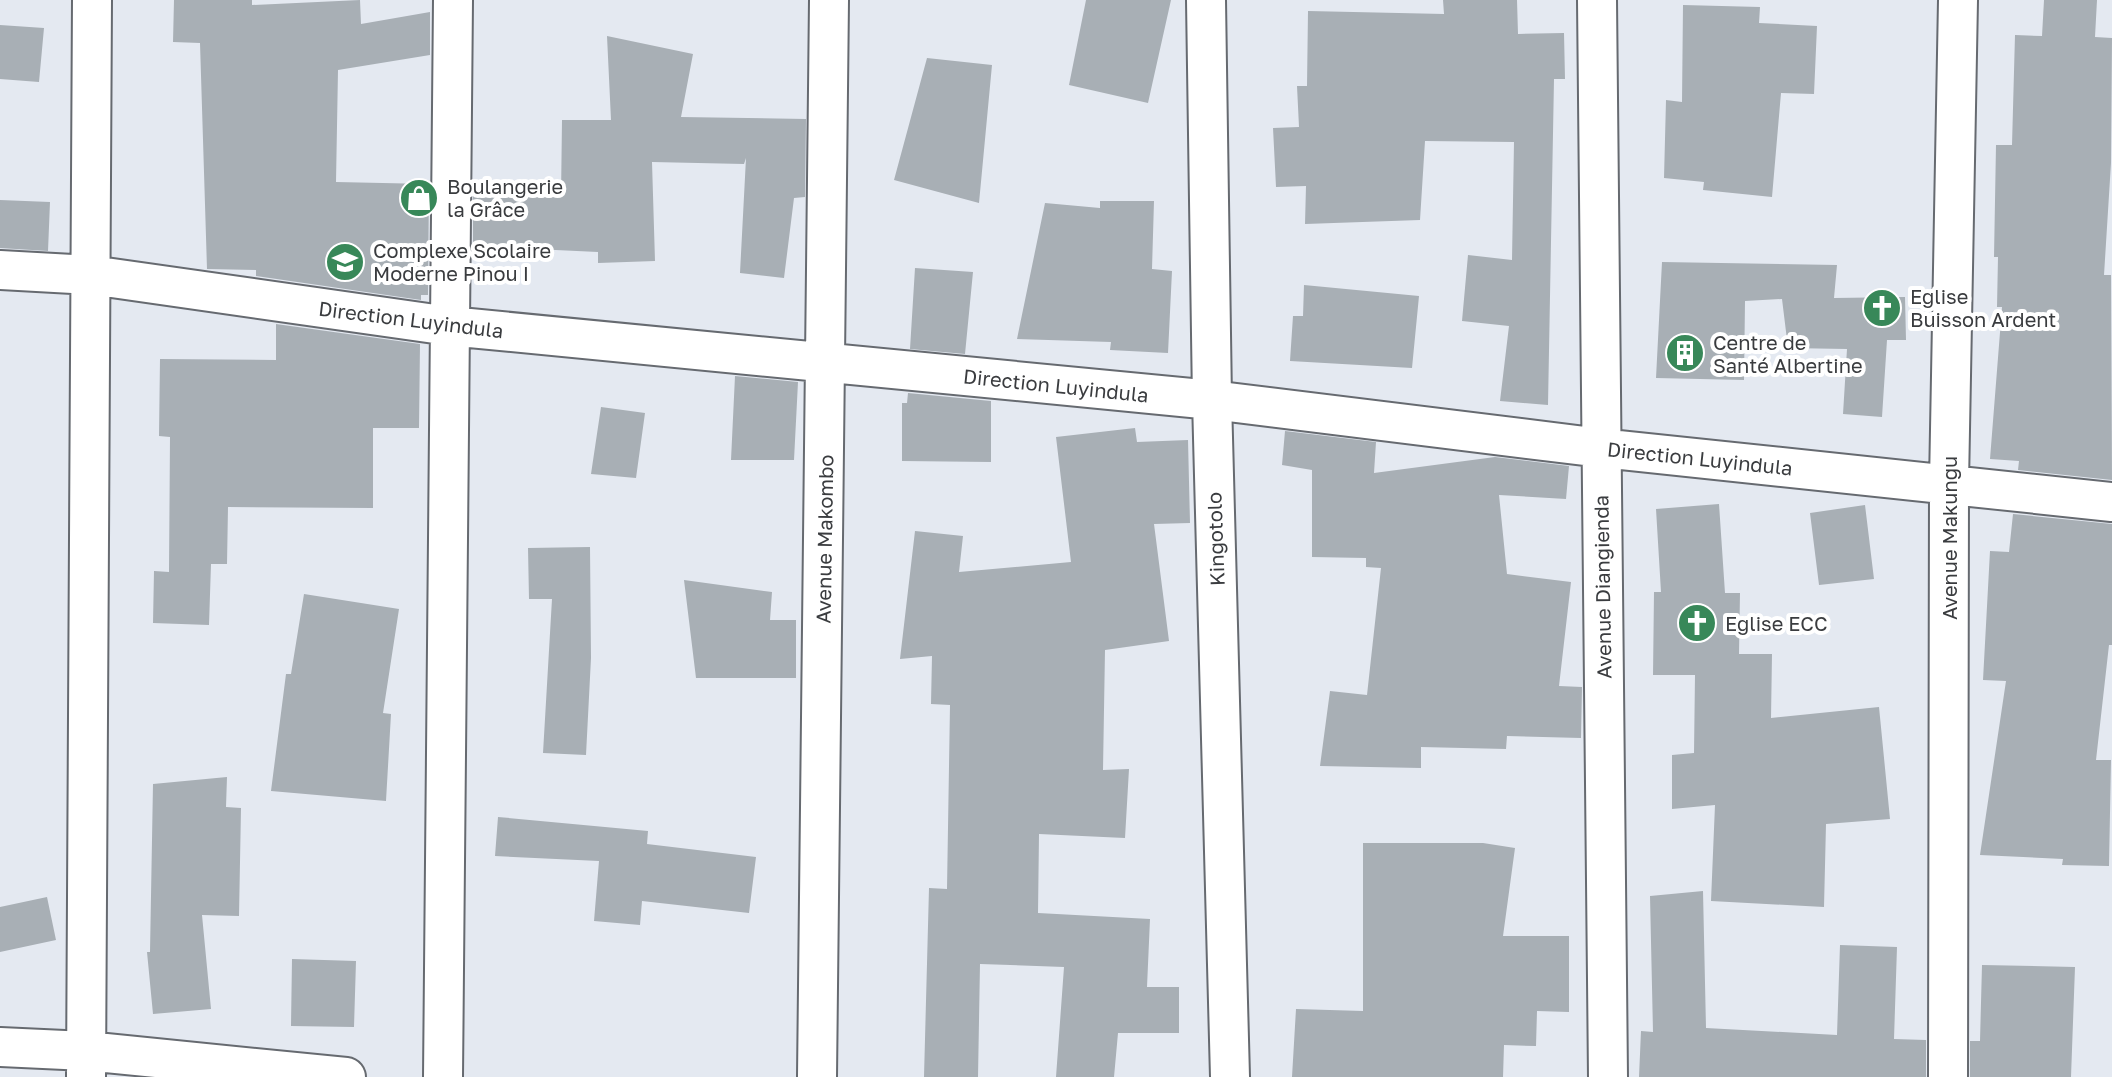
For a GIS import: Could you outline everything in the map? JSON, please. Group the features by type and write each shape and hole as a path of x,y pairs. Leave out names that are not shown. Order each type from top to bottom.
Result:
{"street":[{"path":"86,1064 92,0"},
{"path":"443,1077 453,0"},
{"name":"Avenue Makombo","path":"817,1077 829,0"},
{"name":"Kingotolo","path":"1206,0 1212,400 1230,1077"},
{"name":"Avenue Diangienda","path":"1597,0 1608,1077"},
{"name":"Avenue Makungu","path":"1948,1077 1949,483 1958,0"},
{"name":"Direction Luyindula","path":"0,270 91,275 449,326 1212,400 1601,448 2112,502"},
{"path":"0,1047 86,1064 346,1077"}],"building":[{"path":"174,0 252,0 252,5 360,0 361,24 430,12 430,55 338,70 336,182 429,184 428,295 421,295 421,300 256,276 256,270 207,269 200,43 173,42"},
{"path":"1086,0 1171,0 1148,103 1069,85"},
{"path":"1443,0 1517,0 1518,34 1564,33 1565,79 1554,79 1548,405 1500,401 1509,326 1462,321 1468,255 1512,260 1514,142 1425,141 1420,220 1305,224 1306,186 1276,187 1273,128 1299,127 1297,86 1307,86 1308,11 1444,14"},
{"path":"2044,0 2097,0 2095,37 2112,38 2111,163 2104,275 2111,275 2112,480 2018,470 2019,461 1990,459 2002,307 1997,307 1998,257 1994,257 1996,145 2012,145 2015,35 2042,36"},
{"path":"1683,5 1760,7 1759,23 1817,26 1814,94 1781,93 1772,197 1703,190 1704,182 1664,178 1666,100 1682,102"},
{"path":"0,25 44,28 39,82 0,79"},
{"path":"607,36 693,54 681,117 806,119 805,197 794,198 784,278 740,273 746,158 744,164 652,162 655,261 598,263 598,252 473,246 473,193 561,197 562,120 611,120"},
{"path":"927,58 992,65 979,203 894,180"},
{"path":"0,200 50,202 48,251 0,248"},
{"path":"1100,201 1154,201 1152,269 1172,271 1168,353 1110,350 1111,342 1017,339 1045,203 1100,208"},
{"path":"1662,262 1837,265 1834,298 1905,297 1906,340 1887,340 1882,417 1843,414 1847,349 1788,348 1782,299 1745,301 1744,380 1656,378"},
{"path":"915,268 973,272 965,354 910,349"},
{"path":"1304,285 1419,296 1412,368 1290,361 1293,316 1303,316"},
{"path":"276,324 420,344 419,428 373,428 373,508 228,507 227,564 211,564 209,625 153,623 154,571 169,572 170,437 159,436 160,359 276,360"},
{"path":"735,376 798,382 794,460 731,460"},
{"path":"908,393 991,401 991,462 902,461 902,403 907,403"},
{"path":"601,407 645,413 636,478 591,474"},
{"path":"1135,428 1137,442 1188,440 1190,523 1154,524 1169,641 1105,650 1103,770 1129,769 1125,838 1039,834 1038,913 1150,919 1147,987 1179,987 1179,1033 1118,1033 1114,1077 1056,1077 1064,967 980,964 978,1077 924,1077 929,888 947,889 950,705 931,704 932,656 900,659 915,531 963,536 959,572 1071,562 1056,437"},
{"path":"1285,431 1376,442 1374,473 1495,457 1569,466 1566,499 1499,495 1507,574 1571,582 1559,686 1582,687 1581,738 1507,736 1506,749 1421,747 1421,768 1320,766 1330,691 1367,695 1381,568 1366,567 1366,558 1312,557 1312,470 1282,465"},
{"path":"1719,504 1725,593 1740,593 1739,654 1772,654 1771,718 1879,707 1890,819 1826,824 1824,907 1711,901 1715,805 1672,809 1672,755 1694,753 1695,675 1653,675 1654,592 1661,592 1656,509"},
{"path":"1865,505 1874,579 1819,585 1810,513"},
{"path":"2013,514 2112,524 2112,645 2109,645 2096,760 2111,760 2109,866 2062,865 2063,859 1980,855 2006,681 1983,680 1990,551 2009,552"},
{"path":"590,547 591,658 586,755 543,753 552,599 529,599 528,548"},
{"path":"684,580 772,592 770,620 796,620 796,678 696,678"},
{"path":"304,594 399,609 383,713 391,714 386,801 271,791 286,674 291,674"},
{"path":"227,777 226,807 241,808 239,916 202,915 211,1009 153,1014 147,952 150,952 153,784"},
{"path":"498,817 648,831 647,844 756,857 749,913 642,901 640,925 594,921 599,861 495,856"},
{"path":"1363,843 1483,843 1515,848 1503,936 1569,936 1569,1012 1537,1011 1536,1046 1504,1045 1503,1077 1292,1077 1296,1009 1363,1011"},
{"path":"1703,891 1706,1028 1837,1035 1840,945 1897,947 1894,1039 1926,1040 1926,1077 1639,1077 1641,1031 1653,1032 1650,896"},
{"path":"47,897 56,940 0,952 0,907"},
{"path":"292,959 356,961 354,1027 291,1026"},
{"path":"1982,965 2075,967 2071,1077 1970,1077 1970,1041 1980,1041"}],"place":[{"name":"Boulangerie la Grâce","path":"419,198"},
{"name":"Complexe Scolaire Moderne Pinou I","path":"345,262"},
{"name":"Eglise Buisson Ardent","path":"1882,308"},
{"name":"Centre de Santé Albertine","path":"1685,353"},
{"name":"Eglise ECC","path":"1697,623"}]}
